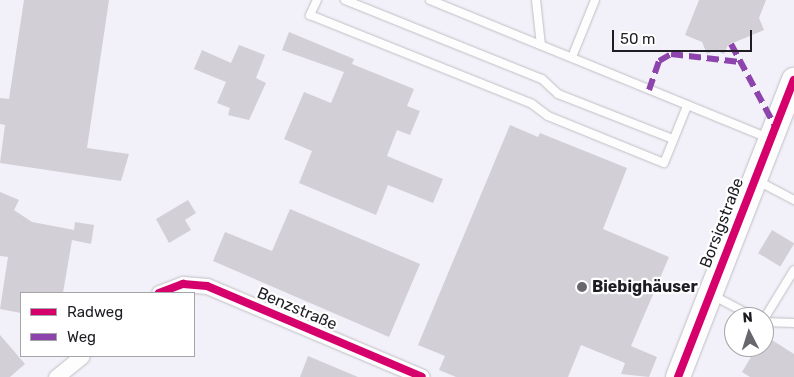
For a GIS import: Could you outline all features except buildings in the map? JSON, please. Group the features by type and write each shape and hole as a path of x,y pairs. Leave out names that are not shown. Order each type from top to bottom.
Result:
{"main road":[{"name":"Borsigstraße","path":"678,377 794,80"}],"street":[{"name":"Benzstraße","path":"162,292 183,284 207,286 422,377"},
{"path":"56,377 81,357"}],"lane":[{"path":"317,0 310,15 532,104 548,116 664,163 687,106"},
{"path":"345,0 542,79 558,94 673,139"},
{"path":"430,0 541,44 687,106 770,138"},
{"path":"536,0 541,44"},
{"path":"572,58 595,0"},
{"path":"754,179 794,200"},
{"path":"772,307 794,270"},
{"path":"709,294 734,307"},
{"path":"774,321 794,323"}],"marked path":[{"path":"731,44 775,126"},
{"path":"649,90 659,61 671,54 740,62"}],"cycle path":[{"path":"678,377 794,80"},
{"path":"162,292 183,284 207,286 422,377"}],"place":[{"name":"Biebighäuser","path":"582,287"}]}
